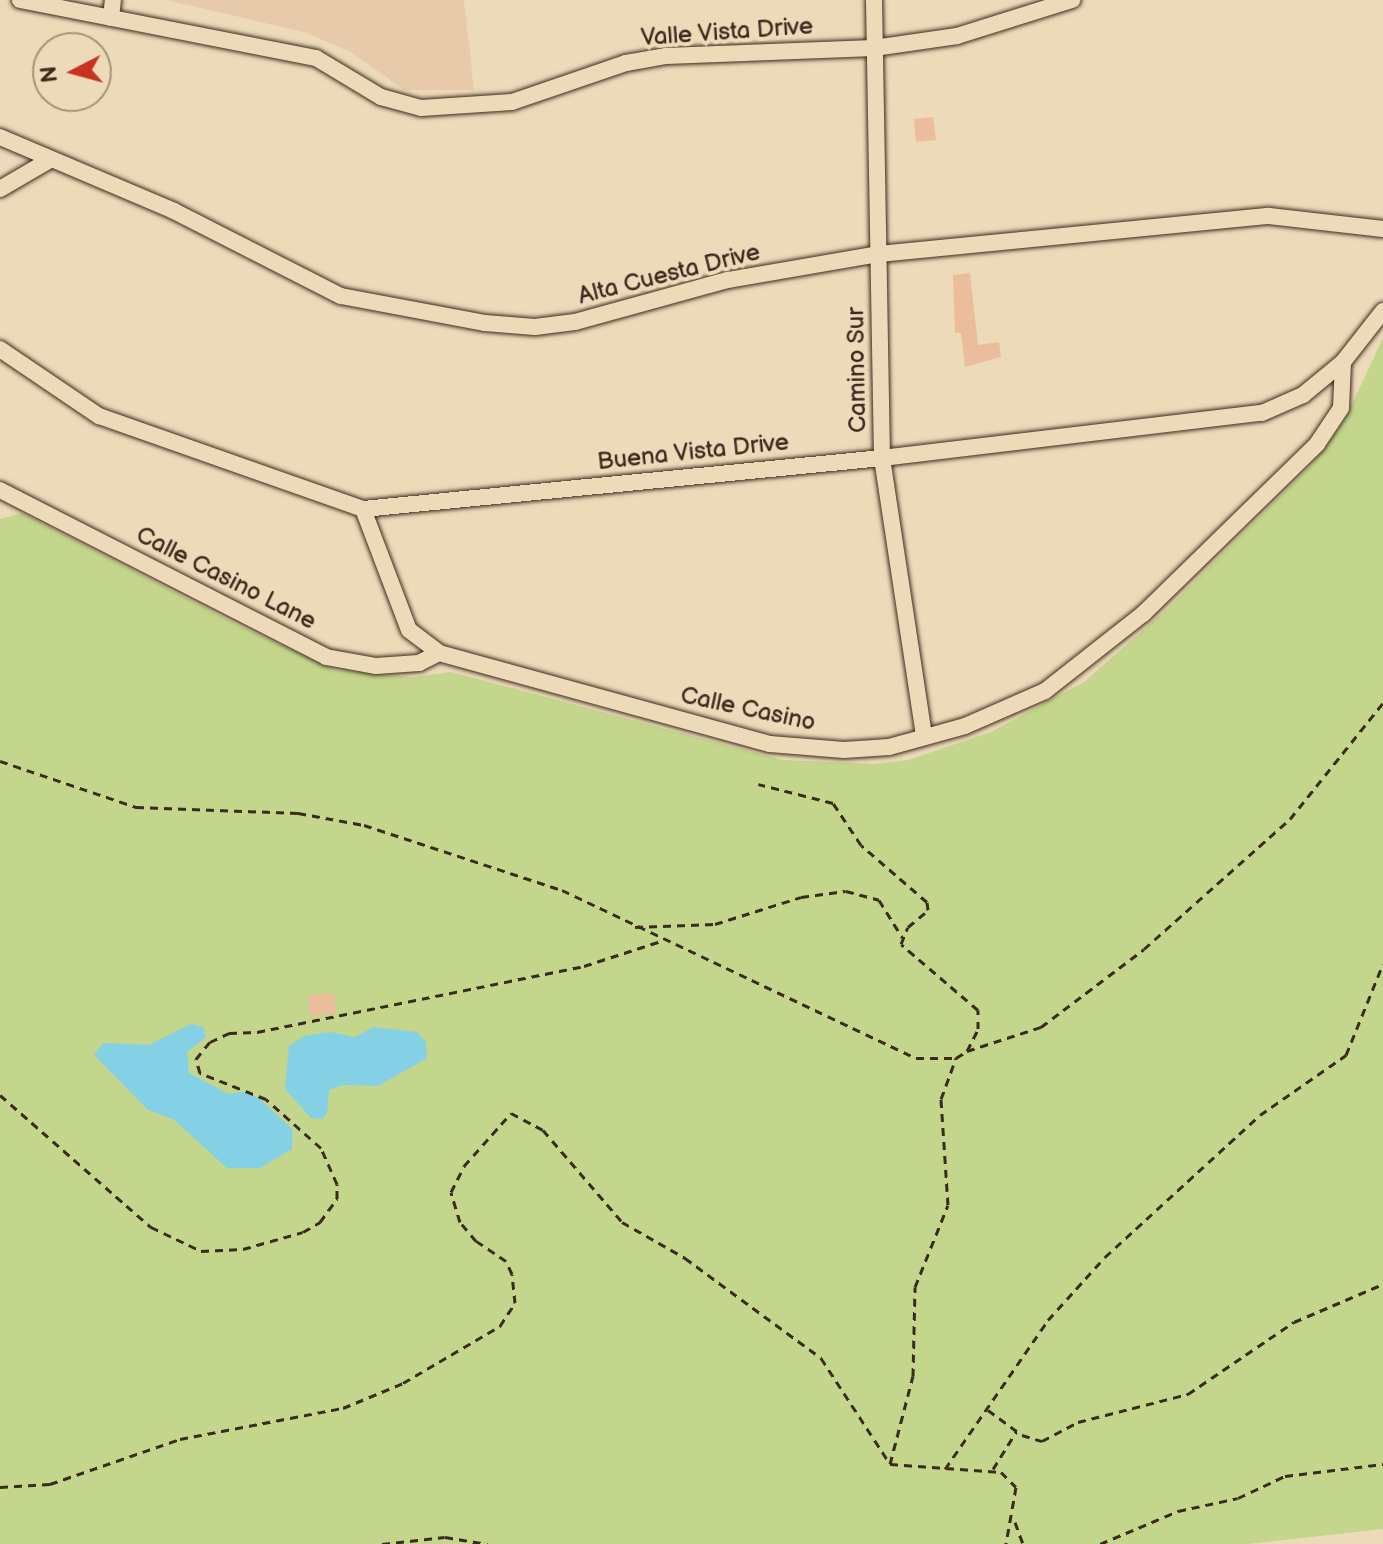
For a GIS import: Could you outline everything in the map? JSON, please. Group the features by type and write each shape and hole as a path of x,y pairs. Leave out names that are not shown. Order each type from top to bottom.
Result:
{"street":[{"name":"Valle Vista Drive","path":"20,0 316,58 381,97 421,108 512,102 626,63 666,56 874,48 957,36 1072,0"},
{"path":"111,18 113,0"},
{"name":"Camino Sur","path":"874,0 882,458 924,736"},
{"name":"Alta Cuesta Drive","path":"0,137 48,161 174,211 341,296 485,323 535,327 575,322 728,280 879,254 1269,216 1383,229"},
{"path":"0,189 48,161"},
{"name":"Buena Vista Drive","path":"0,349 99,416 363,509 882,458 1262,413 1303,395 1343,362 1383,311"},
{"name":"Calle Casino","path":"363,509 409,630 439,653 770,744 844,750 889,747 978,721 1045,691 1143,614 1317,444 1341,408 1343,362"},
{"name":"Calle Casino Lane","path":"0,490 326,657 376,666 419,663 439,653"}],"path":[{"path":"0,761 136,807 298,813 354,822 536,881 916,1058 956,1058 967,1051 1041,1027 1144,949 1290,819 1383,703"},
{"path":"758,784 833,803 861,845 913,887 928,910 902,937"},
{"path":"635,927 703,926 801,897 846,891 879,900 902,937 904,950 978,1010 978,1029 967,1051"},
{"path":"0,1095 151,1227 201,1251 243,1249 303,1232 320,1222 337,1199 337,1184 321,1148 266,1099 200,1073 196,1059 210,1042 229,1033 392,1006 584,966 661,941"},
{"path":"945,1469 1048,1320 1114,1248 1192,1182 1260,1115 1346,1055 1383,964"},
{"path":"890,1464 913,1376 915,1287 948,1205 941,1092 956,1058"},
{"path":"0,1487 50,1484 180,1439 343,1408 403,1383 500,1326 515,1303 512,1274 506,1261 476,1241 460,1222 451,1192 464,1166 511,1113 543,1130 622,1222 685,1258 821,1358 890,1464"},
{"path":"988,1410 1016,1432 1042,1441 1078,1422 1188,1394 1294,1322 1383,1284"},
{"path":"992,1470 1016,1432"},
{"path":"890,1464 992,1470 1016,1487 1014,1514 1006,1544"},
{"path":"1100,1544 1178,1511 1238,1498 1285,1476 1383,1464"},
{"path":"1014,1514 1023,1544"},
{"path":"382,1544 445,1537 487,1544"}],"shaded area":[{"path":"166,0 464,0 474,90 404,90 351,52 304,32"}],"green space":[{"path":"1383,338 1383,1529 1247,1544 0,1544 0,519 22,513 242,627 335,670 412,677 451,672 783,760 875,764 908,760 991,732 1084,682 1168,608 1313,463 1345,419"}],"water":[{"path":"191,1024 203,1027 206,1037 187,1052 189,1073 228,1094 244,1092 259,1098 293,1130 292,1149 260,1168 227,1168 173,1119 148,1110 94,1055 103,1043 149,1045"},
{"path":"374,1027 417,1032 426,1042 427,1058 378,1086 343,1085 329,1090 327,1113 323,1119 311,1118 285,1089 289,1046 304,1036 330,1032 355,1037"}],"building":[{"path":"933,117 936,140 916,142 914,119"},
{"path":"970,273 978,345 999,342 1001,357 965,367 961,333 955,333 953,275"},
{"path":"334,993 336,1013 310,1016 308,996"}]}
